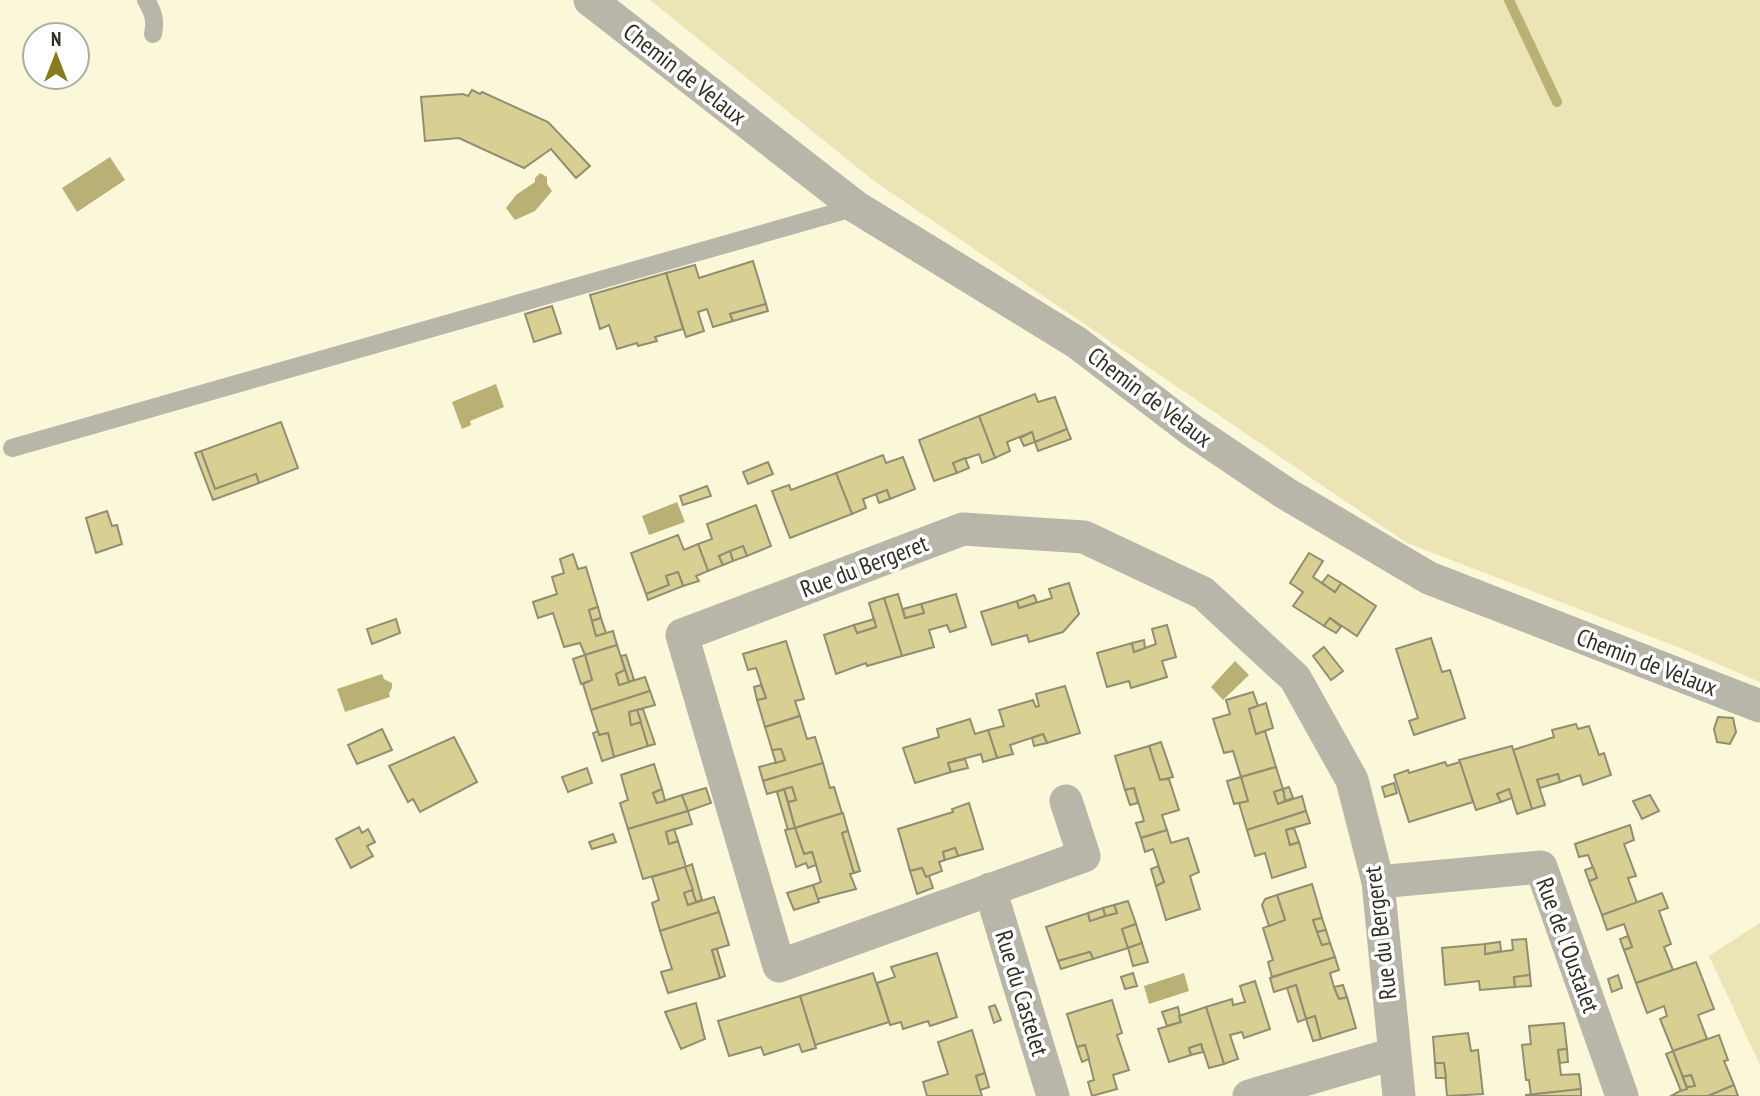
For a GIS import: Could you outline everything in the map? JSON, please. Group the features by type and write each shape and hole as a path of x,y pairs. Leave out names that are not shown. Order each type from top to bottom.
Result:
{"street":[{"name":"Chemin de Velaux","path":"590,0 856,207 1076,342 1190,429 1285,493 1429,578 1760,706"},
{"name":"Rue du Bergeret","path":"1066,801 1084,856 779,966 682,635 963,529 1084,537 1203,593 1295,678 1352,780 1378,882 1399,1096"},
{"name":"Rue de l'Oustalet","path":"1378,882 1541,867 1622,1096"},
{"name":"Rue du Castelet","path":"990,889 1053,1096"},
{"path":"1250,1096 1393,1054"}],"lane":[{"path":"146,0 153,13 153,34"},
{"path":"12,448 856,207"}],"shaded area":[{"path":"650,0 1760,0 1760,682 1683,649 1407,543 874,181"},
{"path":"110,157 125,180 77,212 62,188"},
{"path":"540,173 547,177 547,184 552,191 535,211 515,220 506,208 516,195 535,182"},
{"path":"496,384 504,407 470,421 471,425 462,429 452,402"},
{"path":"677,502 685,522 649,535 642,516"},
{"path":"1235,661 1249,675 1223,700 1211,687"},
{"path":"382,674 384,679 392,683 390,697 345,712 337,689"},
{"path":"1760,923 1760,1065 1709,956"},
{"path":"1184,973 1189,991 1149,1004 1144,986"}],"building":[{"path":"472,90 548,122 590,166 576,178 551,149 524,168 459,138 425,141 421,97 463,94 468,96"},
{"path":"753,261 766,304 730,314 733,321 713,327 707,309 698,312 704,331 686,337 666,273 695,265 699,278"},
{"path":"666,273 683,329 655,337 657,341 617,349 609,325 600,329 590,295"},
{"path":"766,304 768,311 733,321 730,314"},
{"path":"552,306 561,333 534,342 525,314"},
{"path":"1035,394 1038,402 1055,397 1067,429 1035,442 1032,432 1007,442 1010,451 995,458 979,416"},
{"path":"979,416 995,458 982,463 979,454 953,463 957,473 934,481 919,440"},
{"path":"281,422 298,468 259,483 256,474 215,489 201,451"},
{"path":"1067,429 1071,439 1038,451 1035,442"},
{"path":"1032,432 1035,442 1024,446 1020,438"},
{"path":"201,451 215,489 256,474 259,483 213,500 195,453"},
{"path":"883,455 886,463 903,457 915,489 890,499 887,490 863,499 866,508 852,514 836,473"},
{"path":"965,458 969,468 957,473 953,463"},
{"path":"768,462 773,474 748,484 743,472"},
{"path":"836,473 852,514 790,538 772,491 789,485 791,490"},
{"path":"707,486 711,496 683,505 680,496"},
{"path":"887,490 890,499 879,503 876,494"},
{"path":"756,505 771,546 747,556 743,546 719,556 723,565 708,571 698,544 712,539 707,524"},
{"path":"107,511 112,526 117,525 122,544 96,553 86,518"},
{"path":"678,535 684,550 698,544 708,571 696,576 699,581 683,586 678,572 666,576 669,585 646,594 631,553"},
{"path":"743,546 747,556 733,561 730,551"},
{"path":"730,551 733,561 723,565 719,556"},
{"path":"1309,553 1323,561 1313,577 1335,592 1341,583 1376,606 1357,636 1330,618 1324,626 1293,606 1303,592 1290,583"},
{"path":"573,554 578,569 586,567 598,607 589,610 596,636 613,631 617,645 585,655 580,643 564,647 553,613 538,618 533,602 557,594 552,577 564,573 560,559"},
{"path":"678,572 683,586 648,600 646,594 669,585 666,576"},
{"path":"1328,575 1341,583 1335,592 1322,583"},
{"path":"1069,583 1079,614 1063,632 1029,642 1027,635 992,645 981,612 1017,601 1019,608 1052,598 1049,589"},
{"path":"898,594 905,618 924,613 921,604 956,594 966,627 950,632 947,625 929,630 934,647 902,656 884,598"},
{"path":"1034,595 1037,602 1019,608 1017,601"},
{"path":"884,598 902,656 867,666 866,663 836,674 824,635 854,625 857,633 876,627 869,603"},
{"path":"921,604 924,613 905,618 903,609"},
{"path":"598,607 601,618 592,621 589,610"},
{"path":"601,618 606,633 596,636 592,621"},
{"path":"1330,618 1341,627 1336,633 1324,626"},
{"path":"396,619 400,633 372,644 367,629"},
{"path":"874,619 876,627 857,633 854,625"},
{"path":"1167,625 1176,657 1162,661 1167,677 1131,688 1129,681 1107,687 1097,653 1132,643 1134,652 1156,644 1152,629"},
{"path":"1431,638 1442,672 1450,670 1465,718 1414,735 1409,721 1418,718 1396,649"},
{"path":"1144,640 1145,648 1134,652 1132,643"},
{"path":"786,641 804,699 795,701 800,716 765,727 757,700 766,698 756,668 748,670 743,654"},
{"path":"617,645 625,670 616,674 619,685 645,677 650,691 591,710 583,684 592,680 585,655"},
{"path":"1324,647 1343,671 1331,680 1313,656"},
{"path":"585,655 592,680 581,684 573,659"},
{"path":"626,655 634,680 629,682 621,656"},
{"path":"625,670 629,682 619,685 616,674"},
{"path":"761,685 766,698 757,700 754,687"},
{"path":"1065,686 1080,733 1047,743 1043,734 1010,745 1013,754 997,758 988,730 1004,726 999,710 1033,700 1036,707 1039,706 1036,694"},
{"path":"650,691 655,705 629,712 631,725 641,722 648,746 614,757 608,733 599,735 591,710"},
{"path":"1253,692 1258,706 1249,709 1256,734 1265,731 1276,767 1241,777 1233,751 1224,753 1213,719 1230,714 1226,700"},
{"path":"1266,703 1273,728 1256,734 1249,709"},
{"path":"643,709 655,744 648,746 637,710"},
{"path":"637,710 641,722 631,725 629,712"},
{"path":"800,716 807,739 815,737 823,763 763,781 759,767 785,760 781,749 772,750 765,727"},
{"path":"1718,717 1733,718 1736,732 1730,744 1717,742 1714,729"},
{"path":"970,719 975,734 988,730 997,758 983,762 981,754 948,763 951,772 915,783 903,748 939,737 937,729"},
{"path":"1576,724 1578,729 1589,726 1599,755 1604,753 1611,775 1583,785 1580,775 1560,782 1558,774 1537,780 1545,805 1532,809 1513,750 1554,737 1552,730"},
{"path":"382,729 392,750 357,764 348,745"},
{"path":"598,731 599,735 608,733 614,757 602,761 593,733"},
{"path":"1043,734 1047,743 1034,746 1032,738"},
{"path":"454,737 477,782 420,812 413,799 408,802 389,766"},
{"path":"1161,742 1173,777 1160,780 1149,746"},
{"path":"1149,746 1160,780 1169,779 1179,810 1162,815 1167,830 1141,838 1136,823 1144,821 1134,788 1125,790 1115,756"},
{"path":"1512,746 1532,809 1517,814 1509,789 1497,794 1501,802 1476,810 1459,760"},
{"path":"781,749 785,760 776,763 772,750"},
{"path":"965,759 968,768 951,772 948,763"},
{"path":"1445,762 1447,766 1460,762 1473,802 1409,822 1394,775"},
{"path":"823,763 830,788 834,787 842,813 795,828 788,802 796,800 792,787 767,794 763,781"},
{"path":"654,764 662,789 653,793 657,803 682,795 688,811 628,829 620,803 628,800 621,775"},
{"path":"1276,767 1283,789 1274,792 1278,804 1302,796 1306,811 1247,830 1239,803 1248,801 1241,777"},
{"path":"587,768 592,783 568,792 562,777"},
{"path":"1558,774 1560,782 1540,788 1537,780"},
{"path":"1241,777 1248,801 1234,804 1227,781"},
{"path":"1394,783 1397,793 1385,797 1382,787"},
{"path":"792,787 796,800 788,802 784,789"},
{"path":"1289,787 1293,798 1285,801 1283,789"},
{"path":"706,788 711,803 688,811 682,795"},
{"path":"1134,788 1138,803 1130,805 1125,790"},
{"path":"662,789 665,801 657,803 653,793"},
{"path":"784,789 795,828 788,830 777,792"},
{"path":"1283,789 1285,801 1278,804 1274,792"},
{"path":"1509,789 1512,798 1501,802 1497,794"},
{"path":"1650,795 1659,811 1642,819 1633,801"},
{"path":"969,803 983,849 958,856 955,848 943,852 945,860 939,862 942,871 926,877 922,868 910,871 898,829 953,812 952,809"},
{"path":"688,811 692,824 666,832 669,844 678,841 686,867 643,879 628,829"},
{"path":"1306,811 1310,823 1286,830 1290,845 1299,842 1306,867 1272,878 1265,853 1255,856 1247,830"},
{"path":"843,813 848,831 842,833 854,873 850,874 856,889 817,899 813,885 821,882 812,852 804,854 795,828"},
{"path":"1630,825 1634,840 1624,844 1636,876 1628,878 1637,903 1602,915 1589,881 1597,878 1588,855 1579,857 1575,844"},
{"path":"359,827 362,833 368,829 375,842 367,846 373,856 351,868 336,839"},
{"path":"795,828 804,854 812,852 816,865 808,868 806,863 796,867 785,830"},
{"path":"1294,828 1299,842 1290,845 1286,830"},
{"path":"674,829 678,841 669,844 666,832"},
{"path":"1167,830 1171,843 1188,838 1199,872 1190,876 1200,909 1166,920 1156,886 1164,882 1153,849 1145,852 1141,838"},
{"path":"848,831 860,871 854,873 842,833"},
{"path":"613,834 616,842 592,849 589,842"},
{"path":"955,848 958,856 945,860 943,852"},
{"path":"692,864 702,900 696,902 685,867"},
{"path":"1158,866 1164,882 1156,886 1151,869"},
{"path":"685,867 693,890 684,893 688,905 714,897 719,912 660,931 652,903 659,900 652,877"},
{"path":"1593,867 1597,878 1589,881 1585,870"},
{"path":"922,868 926,877 929,876 933,888 917,894 910,871"},
{"path":"1312,884 1322,918 1313,920 1322,945 1330,943 1335,957 1272,977 1268,962 1273,960 1263,928 1285,920 1277,895"},
{"path":"813,885 819,902 794,910 787,893"},
{"path":"692,890 696,902 688,905 684,893"},
{"path":"1662,893 1668,908 1659,911 1671,944 1664,947 1673,970 1636,983 1624,950 1632,947 1624,924 1607,930 1602,915"},
{"path":"1277,895 1285,920 1269,926 1262,905 1265,899"},
{"path":"1128,901 1136,924 1122,929 1128,948 1093,959 1090,952 1058,961 1046,927 1088,913 1090,921 1117,913 1114,905"},
{"path":"1114,905 1117,913 1105,916 1103,908"},
{"path":"1103,908 1105,916 1090,921 1088,913"},
{"path":"719,912 729,945 712,950 720,978 668,993 661,972 672,969 660,931"},
{"path":"1322,918 1326,930 1317,932 1313,920"},
{"path":"1136,924 1142,943 1128,948 1122,929"},
{"path":"1326,930 1330,943 1322,945 1317,932"},
{"path":"1628,936 1632,947 1624,950 1620,939"},
{"path":"1526,939 1530,975 1514,977 1515,987 1480,990 1479,981 1445,985 1442,948 1485,944 1485,954 1513,950 1512,940"},
{"path":"1500,942 1501,951 1485,954 1485,944"},
{"path":"1142,943 1148,962 1133,966 1128,948"},
{"path":"717,949 725,976 720,978 712,950"},
{"path":"1090,952 1093,959 1061,969 1058,961"},
{"path":"937,953 957,1017 930,1026 928,1021 903,1029 901,1022 890,1025 877,983 895,977 891,967"},
{"path":"1335,957 1339,970 1330,973 1334,987 1339,999 1347,997 1356,1028 1321,1039 1315,1016 1306,1019 1296,985 1274,992 1270,978"},
{"path":"1696,962 1714,1009 1698,1015 1707,1039 1673,1051 1660,1019 1667,1016 1664,1006 1647,1013 1636,983"},
{"path":"873,973 889,1022 815,1045 800,996"},
{"path":"1133,973 1137,986 1125,989 1121,977"},
{"path":"1530,975 1531,986 1515,987 1514,977"},
{"path":"1618,975 1622,988 1612,992 1608,979"},
{"path":"1255,981 1270,1029 1244,1038 1242,1032 1230,1035 1238,1059 1224,1064 1206,1007 1232,999 1233,1005 1245,1002 1240,986"},
{"path":"1296,985 1306,1019 1298,1022 1287,988"},
{"path":"1343,985 1347,997 1339,999 1334,987"},
{"path":"800,996 816,1048 802,1052 799,1044 764,1055 761,1047 729,1056 718,1021"},
{"path":"1112,1000 1122,1033 1117,1035 1129,1070 1113,1075 1117,1089 1092,1096 1088,1082 1094,1080 1085,1045 1077,1047 1067,1014"},
{"path":"696,1003 705,1039 681,1049 665,1012"},
{"path":"995,1005 1001,1020 994,1023 989,1007"},
{"path":"1178,1007 1181,1022 1167,1026 1162,1012"},
{"path":"1206,1007 1224,1064 1209,1068 1201,1044 1189,1048 1191,1055 1169,1062 1158,1029 1181,1022 1179,1016"},
{"path":"1315,1016 1321,1039 1313,1041 1306,1019"},
{"path":"1564,1023 1567,1049 1558,1050 1561,1075 1579,1074 1581,1089 1531,1095 1529,1080 1526,1080 1522,1045 1531,1044 1529,1026"},
{"path":"972,1030 985,1073 976,1076 982,1096 927,1096 923,1082 948,1074 938,1042"},
{"path":"1468,1033 1471,1051 1478,1050 1483,1094 1447,1096 1444,1063 1435,1063 1433,1037"},
{"path":"1719,1035 1728,1060 1724,1061 1734,1085 1708,1096 1671,1096 1687,1087 1695,1086 1691,1075 1683,1077 1673,1051"},
{"path":"1201,1044 1203,1052 1191,1055 1189,1048"},
{"path":"1085,1045 1089,1059 1082,1062 1077,1047"},
{"path":"1567,1049 1568,1062 1560,1063 1558,1050"},
{"path":"1673,1051 1687,1089 1681,1091 1666,1054"},
{"path":"1435,1063 1444,1063 1446,1078 1436,1078"},
{"path":"985,1073 989,1087 980,1090 976,1076"},
{"path":"1691,1075 1695,1086 1687,1087 1683,1077"},
{"path":"1734,1085 1738,1096 1708,1096"},
{"path":"1581,1089 1581,1096 1526,1096 1526,1095"}],"waterway":[{"path":"1509,0 1557,102"}]}
